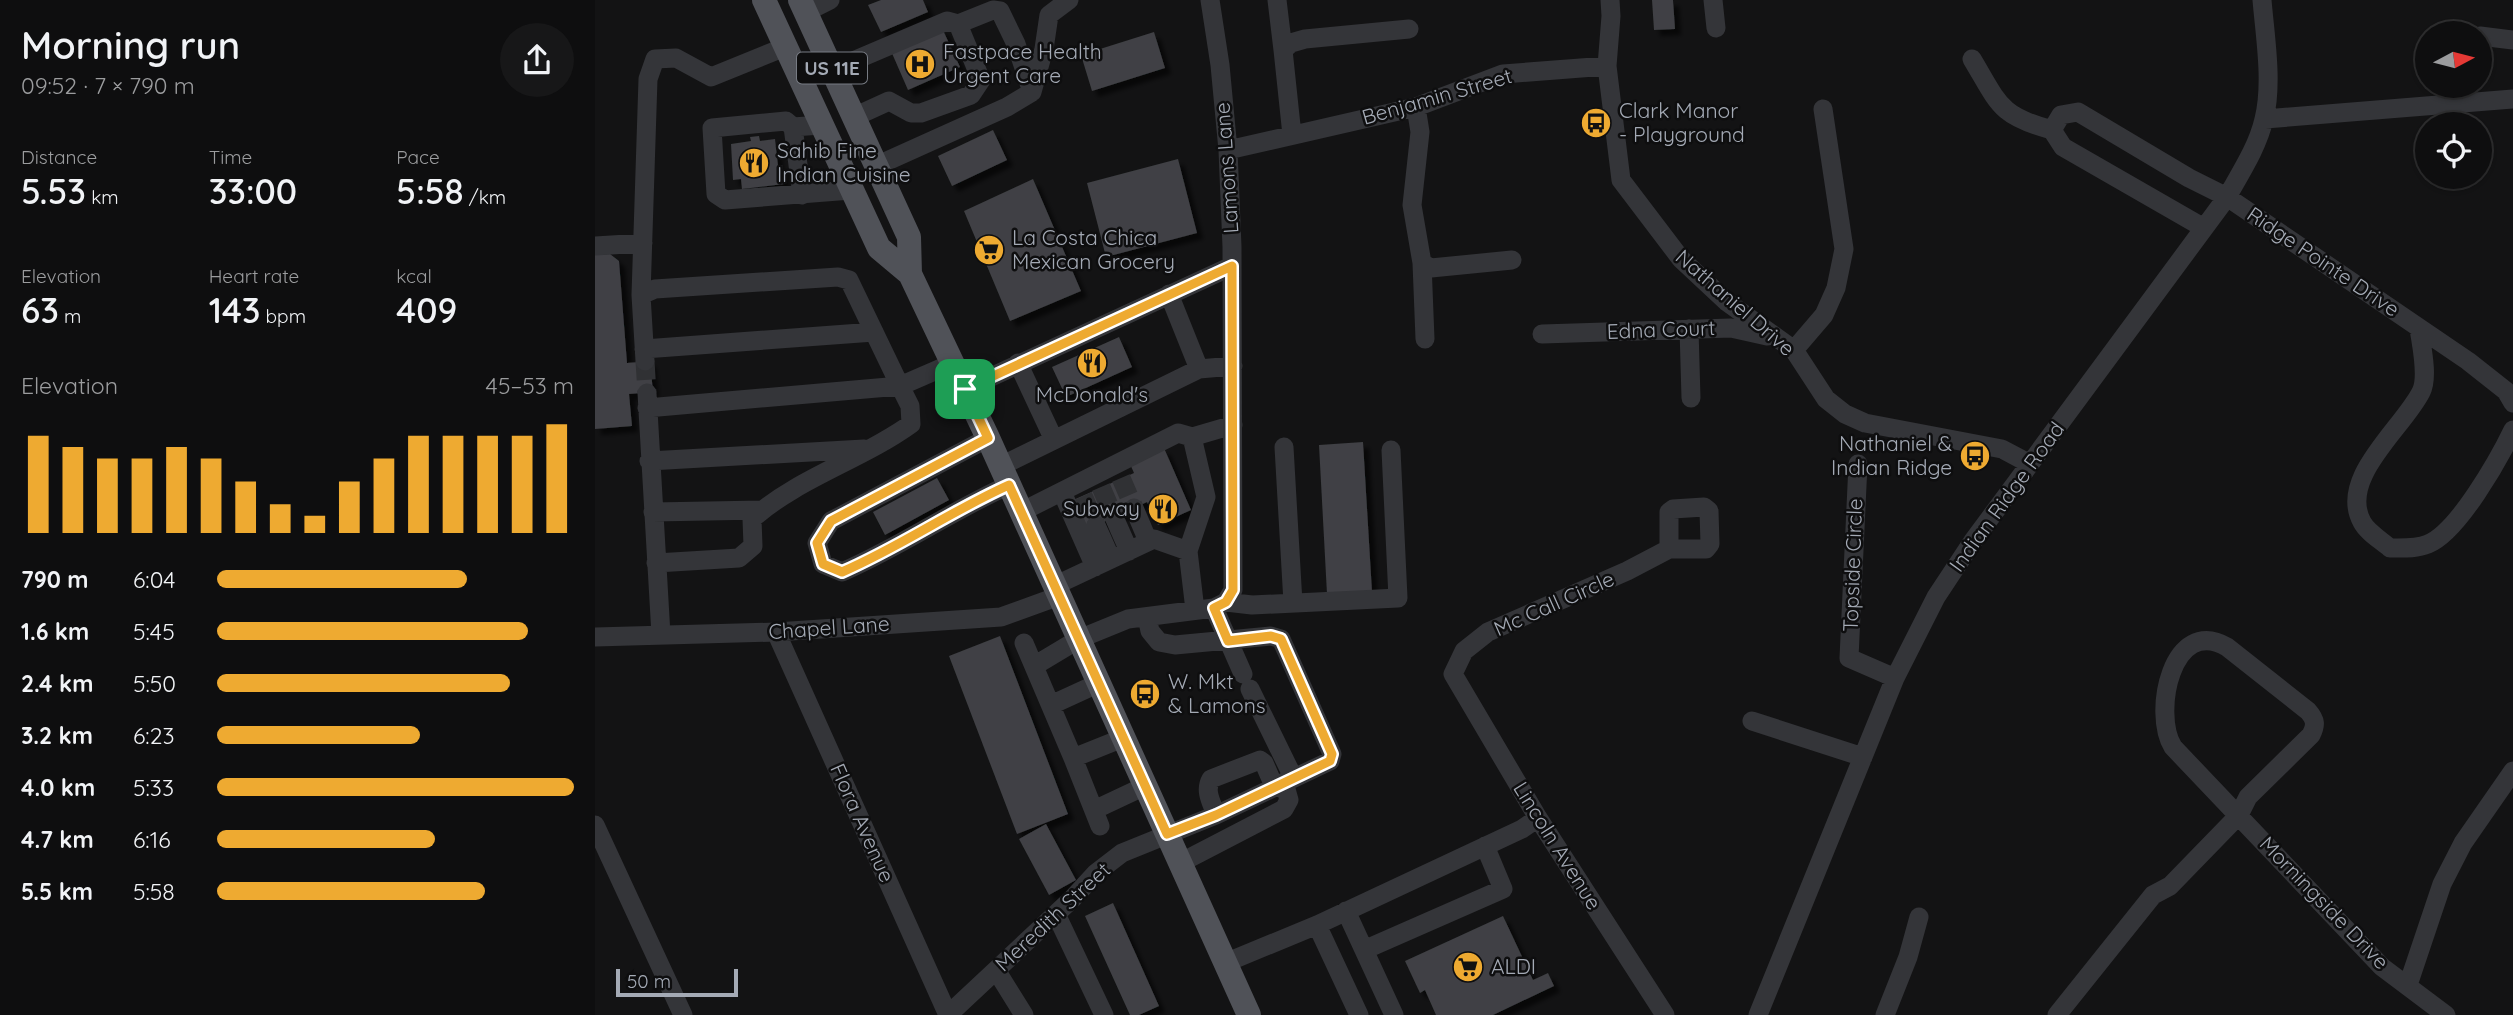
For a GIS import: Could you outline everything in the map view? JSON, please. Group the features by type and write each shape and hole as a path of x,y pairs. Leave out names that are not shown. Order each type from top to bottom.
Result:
{"main road":[{"name":"US 11E","path":"764,0 879,248 910,275 953,363 1249,1015"},
{"name":"US 11E","path":"803,6 909,237 910,275"}],"street":[{"path":"803,6 830,0"},
{"path":"876,166 1007,107 1032,92 1044,48 1049,15 1069,0"},
{"path":"1277,0 1292,135"},
{"name":"Nathaniel Drive","path":"1610,0 1607,66 1621,180 1681,259 1727,302 1786,344 1826,399 1845,414 1865,423 2002,449 2030,464"},
{"path":"1713,0 1716,28"},
{"name":"Indian Ridge Road","path":"1758,1015 1895,678 1936,597 1973,541 2227,197 2249,159 2265,118 2268,73 2262,0"},
{"name":"Lamons Lane","path":"1208,3 1220,65 1228,150 1233,366 1233,590 1212,607"},
{"path":"832,70 947,21 958,24 993,10 1000,11 1016,44 1032,92"},
{"path":"854,117 890,101 911,113 921,113 971,95 981,80 958,24"},
{"path":"1283,50 1291,43 1305,39 1409,29"},
{"path":"2492,37 2513,40"},
{"path":"785,47 711,77 676,58 655,59 648,79 641,295 644,355 874,332"},
{"path":"1972,59 2001,108 2024,122 2052,130 2063,147 2204,228"},
{"name":"Benjamin Street","path":"1228,150 1416,107 1503,74 1607,66"},
{"path":"2265,118 2513,99"},
{"path":"1416,107 1420,132 1412,205 1422,263 1425,339"},
{"path":"1786,344 1824,315 1836,288 1844,249 1823,109"},
{"name":"Ridge Pointe Drive","path":"2052,130 2061,115 2078,112 2189,178 2227,197 2419,328 2506,391 2513,403"},
{"path":"802,195 793,127 786,121 712,128 716,194 725,200 802,195 851,190"},
{"path":"793,127 821,125"},
{"path":"595,246 643,243"},
{"path":"1422,263 1431,268 1513,260"},
{"path":"965,389 1232,266"},
{"path":"641,295 655,289 838,277 849,280 910,406 911,424 762,510 752,519 753,546 739,558 656,563"},
{"path":"1168,295 1199,369"},
{"name":"Edna Court","path":"1542,334 1731,328 1786,344"},
{"name":"Ridge Pointe Drive","path":"2419,328 2424,367 2423,390 2360,478 2357,501 2362,523 2390,548 2428,544 2446,533 2497,462 2513,430"},
{"path":"1689,329 1691,398"},
{"path":"661,635 647,400 900,386 953,363"},
{"path":"1018,363 1054,440"},
{"path":"988,438 831,521 817,543 823,564 842,572 876,558 971,502 1054,440 1199,369 1233,366"},
{"path":"1021,512 1119,471 1178,433 1192,437 1233,425"},
{"path":"1180,863 1285,809 1289,800 1247,682 1188,551 1206,497 1192,437"},
{"path":"1285,447 1293,603"},
{"path":"649,461 872,448"},
{"path":"1034,666 1079,639 1128,619 1212,607 1398,597 1391,450"},
{"name":"Topside Circle","path":"1858,464 1849,658 1895,678"},
{"path":"1074,490 1103,563"},
{"path":"1134,508 1148,541 1154,539 1188,551"},
{"path":"653,512 762,510"},
{"path":"1103,563 1105,521 1129,551"},
{"name":"Chapel Lane","path":"595,636 776,632 1001,617 1057,591 1103,563 1148,541"},
{"name":"Mc Call Circle","path":"1453,674 1464,651 1488,632 1627,571 1669,549"},
{"path":"1147,617 1150,631 1159,642 1175,645 1228,641"},
{"name":"Flora Avenue","path":"776,632 948,1015"},
{"name":"Meredith Street","path":"948,1015 1096,873 1122,853 1216,815 1330,761 1332,754 1281,639 1271,636 1228,641"},
{"name":"Morningside Drive","path":"2239,815 2249,797 2311,735 2315,726 2314,718 2227,647 2216,641 2196,641 2178,659 2167,685 2167,738 2173,747 2382,967 2446,1015"},
{"path":"1024,643 1097,818 1145,786"},
{"name":"Lincoln Avenue","path":"1453,674 1538,818 1665,1015"},
{"path":"1051,705 1099,683"},
{"path":"1752,721 1863,757"},
{"path":"1073,758 1123,738"},
{"path":"1216,815 1208,793 1207,785 1211,779 1259,760 1284,782"},
{"path":"2408,985 2442,884 2463,843 2513,771"},
{"path":"2057,1015 2153,895 2170,886 2239,815"},
{"path":"1225,963 1317,925 1522,829 1538,818"},
{"path":"595,825 683,1015"},
{"path":"1364,950 1503,888 1485,846"},
{"path":"1346,911 1394,1015"},
{"path":"1056,914 1104,1015"},
{"path":"1885,1015 1908,957 1919,917"},
{"path":"1317,925 1359,1015"},
{"path":"996,970 1024,1015"}],"building":[{"path":"881,0 923,0 928,12 881,32 868,5"},
{"path":"1652,0 1673,0 1675,29 1654,30"},
{"path":"942,28 960,67 908,90 891,51"},
{"path":"1154,32 1165,68 1092,91 1081,55"},
{"path":"993,130 1007,160 952,186 938,156"},
{"name":"Sahib Fine Indian Cuisine","path":"759,136 760,141 775,139 778,166 782,165 784,184 742,189 741,179 733,180 731,144 751,141 750,137"},
{"path":"1178,159 1197,233 1106,257 1087,183"},
{"path":"1033,179 1081,291 1010,321 964,211"},
{"path":"610,254 619,261 627,363 650,361 653,392 629,394 632,426 595,429 595,255"},
{"path":"1119,337 1132,367 1066,397 1052,367"},
{"path":"1363,442 1372,592 1327,594 1319,445"},
{"path":"1164,448 1191,510 1158,525 1147,502 1084,531 1071,501 1134,473 1130,464"},
{"path":"937,478 949,500 885,535 873,512"},
{"path":"1000,636 1068,814 1017,834 949,656"},
{"path":"1046,824 1076,880 1049,895 1019,839"},
{"path":"1113,903 1159,1006 1139,1015 1130,1015 1085,916"},
{"name":"ALDI","path":"1503,916 1533,980 1548,973 1554,986 1493,1015 1436,1015 1425,990 1420,993 1405,961"}],"tunnel":[{"path":"645,361 647,393"},
{"path":"1121,478 1134,508"},
{"path":"1101,487 1114,517"},
{"path":"1083,496 1096,525"}],"place":[{"name":"Fastpace Health Urgent Care","path":"920,64"},
{"name":"Clark Manor - Playground","path":"1596,123"},
{"name":"Sahib Fine Indian Cuisine","path":"754,163"},
{"name":"La Costa Chica Mexican Grocery","path":"989,250"},
{"name":"McDonald's","path":"1092,363"},
{"name":"Nathaniel & Indian Ridge","path":"1975,456"},
{"name":"Subway","path":"1163,509"},
{"name":"W. Mkt & Lamons","path":"1145,694"},
{"name":"ALDI","path":"1468,967"}],"route":[{"path":"1232,266 1233,590 1226,602 1214,608 1228,641 1271,636 1281,639 1332,754 1330,761 1216,815 1167,834 1009,485 971,502 876,558 842,572 823,564 817,543 831,521 860,503 988,438 965,389 1232,266"}]}
